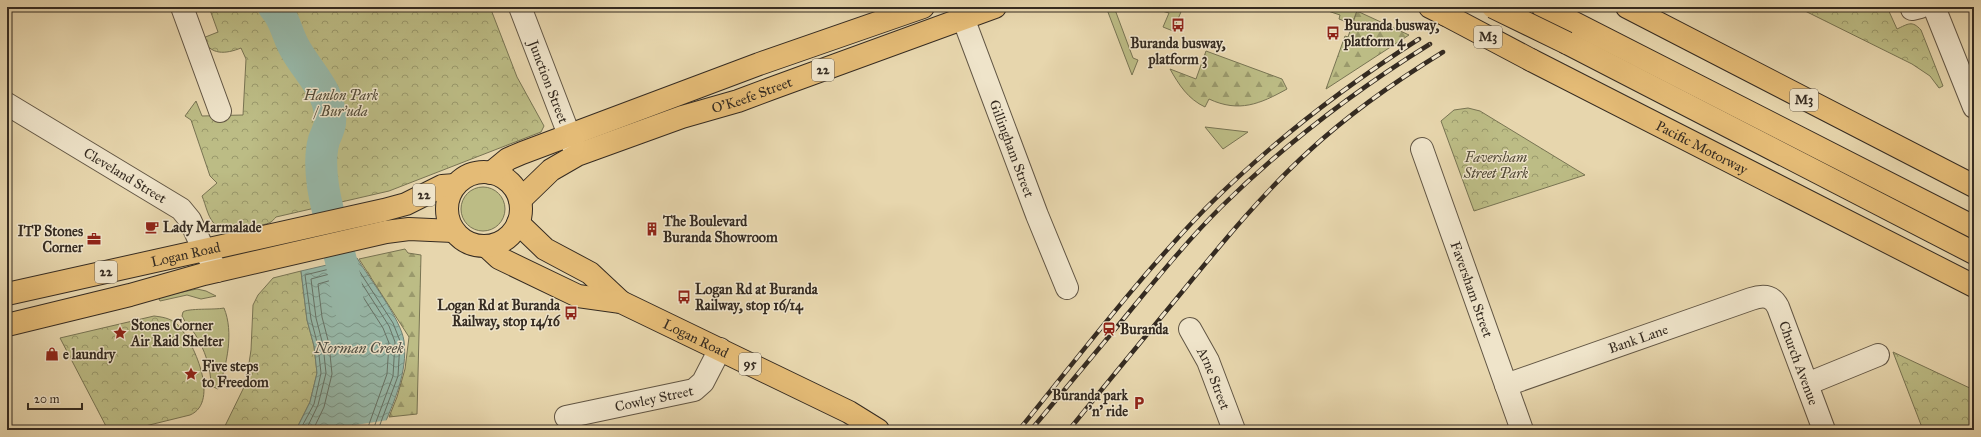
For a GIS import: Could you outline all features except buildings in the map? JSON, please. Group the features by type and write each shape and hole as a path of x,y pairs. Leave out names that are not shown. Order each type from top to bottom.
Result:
{"main road":[{"name":"O'Keefe Street","path":"491,173 508,159 569,135 759,64 923,7"},
{"name":"O'Keefe Street","path":"520,200 551,170 577,156 682,117 738,101 961,13 995,7"},
{"path":"1494,7 1567,43 1974,253"},
{"path":"1543,7 1974,227"},
{"name":"M3","path":"1631,9 1974,186"},
{"name":"Pacific Motorway","path":"1438,11 1974,286"},
{"path":"453,231 462,240 474,245 486,246 497,244 506,239 513,232 518,222 521,208 520,200 516,190 509,182 501,176 491,173"},
{"name":"22","path":"453,231 447,213 447,203 455,185 471,174 491,173"},
{"name":"Logan Road","path":"7,294 393,208 406,204 442,186 455,185"},
{"name":"Logan Road","path":"518,222 545,249 590,273 621,302"},
{"name":"Logan Road","path":"7,325 130,295 217,271 398,230 453,231"},
{"name":"Logan Road","path":"486,246 499,258 578,296 621,302 849,412 878,430"}],"street":[{"path":"182,7 220,111"},
{"name":"Junction Street","path":"520,7 577,156"},
{"path":"1934,7 1974,107"},
{"name":"Gillingham Street","path":"961,13 1042,228 1067,288"},
{"name":"Cleveland Street","path":"7,104 181,209 190,220 205,251 217,271"},
{"name":"Faversham Street","path":"1422,149 1506,385 1518,429"},
{"name":"Bank Lane","path":"1506,385 1751,299 1762,296 1770,298"},
{"name":"Church Avenue","path":"1770,298 1778,307 1824,430"},
{"name":"Arne Street","path":"1190,329 1208,361 1234,430"},
{"name":"Cowley Street","path":"566,417 694,390 703,382 720,349"},
{"path":"1807,384 1878,355"}],"green space":[{"name":"Hanlon Park / Bur'uda","path":"209,7 490,7 517,77 544,126 541,132 389,191 276,217 270,223 258,226 243,229 222,228 217,226 211,220 202,196 217,183 210,176 191,120 185,116 196,101 202,116 243,115 246,59 241,48 230,52 219,52 214,51 206,44 203,38 218,32"},
{"path":"1106,7 1114,7 1133,58 1138,60 1132,75"},
{"path":"1164,7 1183,7 1173,31 1163,27 1169,13 1162,11"},
{"path":"1316,7 1347,7 1357,11 1352,24 1339,19 1340,15"},
{"path":"1797,7 1887,7 1897,29 1907,24 1912,24 1921,30 1943,86 1939,88 1930,76 1912,64"},
{"path":"1357,11 1409,35 1326,89 1345,36 1348,37"},
{"path":"1206,51 1282,79 1287,89 1268,99 1249,105 1230,105 1209,99 1205,107 1199,104 1184,91 1170,69 1196,79"},
{"name":"Faversham Street Park","path":"1468,108 1480,111 1585,175 1474,211 1441,121 1454,110"},
{"path":"1205,127 1248,132 1223,149"},
{"path":"483,187 495,191 501,197 505,209 501,221 495,227 483,231 471,227 465,221 461,209 465,197 471,191"},
{"path":"405,249 408,253 421,255 417,414 389,417 397,397 405,369 409,337 359,259"},
{"path":"301,271 307,320 314,346 317,373 310,402 296,430 223,430 246,383 251,350 253,305 258,295 273,278"},
{"path":"197,289 206,291 216,296 201,299 187,295 160,301 158,297"},
{"path":"224,308 229,327 229,338 224,370 218,389 211,386 209,366 202,346 182,316 183,312 186,311"},
{"path":"154,316 172,320 177,324 190,343 201,371 204,385 203,398 199,408 190,415 129,430 108,430 60,338"},
{"path":"1893,352 1974,390 1974,430 1923,430"}],"water":[{"name":"Norman Creek","path":"357,258 391,310 402,332 405,353 399,387 382,430 296,430 310,402 317,373 314,346 307,320 301,271"}],"pier":[{"path":"388,420 384,430 323,430"}],"waterway":[{"name":"Norman Creek","path":"274,7 283,21 298,55 318,82 327,101 330,112 330,123 322,151 322,181 329,216 341,260 347,290 348,305"}],"railway":[{"path":"1019,430 1133,289 1206,208 1256,161 1308,118 1362,77 1419,39"},
{"path":"1031,430 1167,266 1221,207 1270,162 1321,120 1374,81 1430,44"},
{"path":"1069,430 1212,255 1275,184 1309,151 1357,111 1408,74 1443,52"}],"place":[{"name":"Buranda busway, platform 3","path":"1178,25"},
{"name":"Buranda busway, platform 4","path":"1333,33"},
{"name":"Lady Marmalade","path":"152,227"},
{"name":"The Boulevard Buranda Showroom","path":"652,229"},
{"name":"ITP Stones Corner","path":"94,239"},
{"name":"Logan Rd at Buranda Railway, stop 16/14","path":"684,297"},
{"name":"Logan Rd at Buranda Railway, stop 14/16","path":"571,313"},
{"name":"Buranda","path":"1109,329"},
{"name":"Stones Corner Air Raid Shelter","path":"120,333"},
{"name":"e laundry","path":"52,354"},
{"name":"Five steps to Freedom","path":"191,374"},
{"name":"Buranda park 'n' ride","path":"1139,403"}]}
